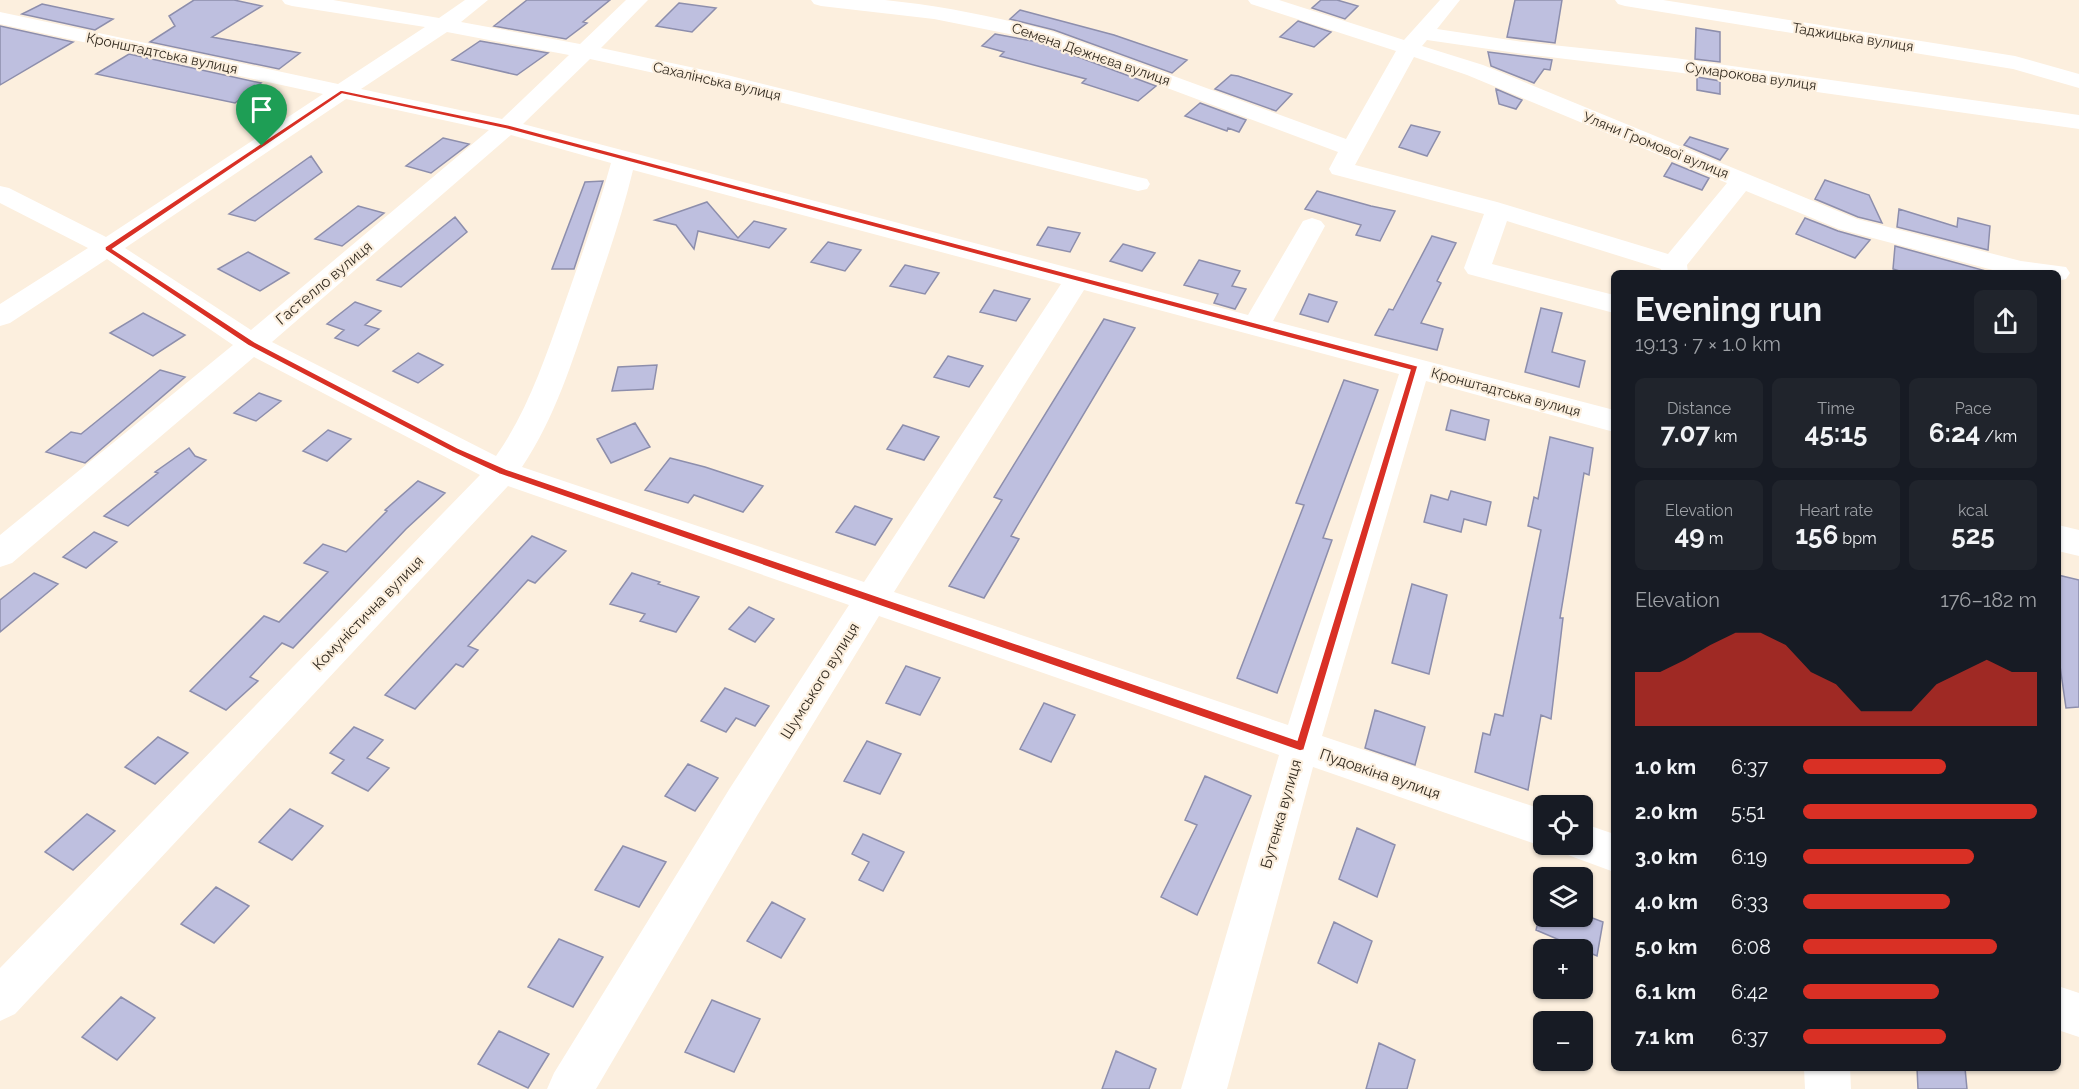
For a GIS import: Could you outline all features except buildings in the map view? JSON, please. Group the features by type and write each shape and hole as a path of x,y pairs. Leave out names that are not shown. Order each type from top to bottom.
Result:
{"street":[{"name":"Сахалінська вулиця","path":"292,0 386,14 584,51 723,81 1138,184"},
{"path":"0,317 108,249 443,26 478,0"},
{"name":"Гастелло вулиця","path":"0,554 507,127 638,0"},
{"name":"Семена Дежнєва вулиця","path":"821,0 914,9 1003,24 1056,40 1351,149"},
{"name":"Уляни Громової вулиця","path":"1258,0 1416,40 1475,70 1848,224 2022,270"},
{"path":"1450,0 1416,40 1341,169 1498,210 1675,268 1742,180"},
{"name":"Таджицька вулиця","path":"1625,0 1712,7 2015,63 2079,81"},
{"name":"Кронштадтська вулиця","path":"0,18 507,127 1611,420"},
{"name":"Сумарокова вулиця","path":"1416,40 1523,48 1675,65 2079,122"},
{"name":"Комуністична вулиця","path":"0,999 502,472 523,444 541,410 611,210 624,159"},
{"name":"Пудовкіна вулиця","path":"0,193 108,249 252,344 455,450 502,472 1533,825"},
{"path":"1498,210 1477,268 1611,303"},
{"path":"1256,326 1312,226"},
{"name":"Уляни Громової вулиця","path":"2061,273 2079,275"},
{"name":"Шумського вулиця","path":"570,1089 744,801 1078,279"},
{"name":"Бутенка вулиця","path":"1204,1089 1300,747 1415,368"},
{"path":"2061,539 2079,543"},
{"path":"1593,846 1611,852"},
{"path":"2061,1009 2079,1015"},
{"path":"1827,1071 1828,1089"}],"route":[{"path":"341,92 507,127 1415,368 1300,747 502,472 455,450 252,344 108,249 262,146 341,92"}]}
